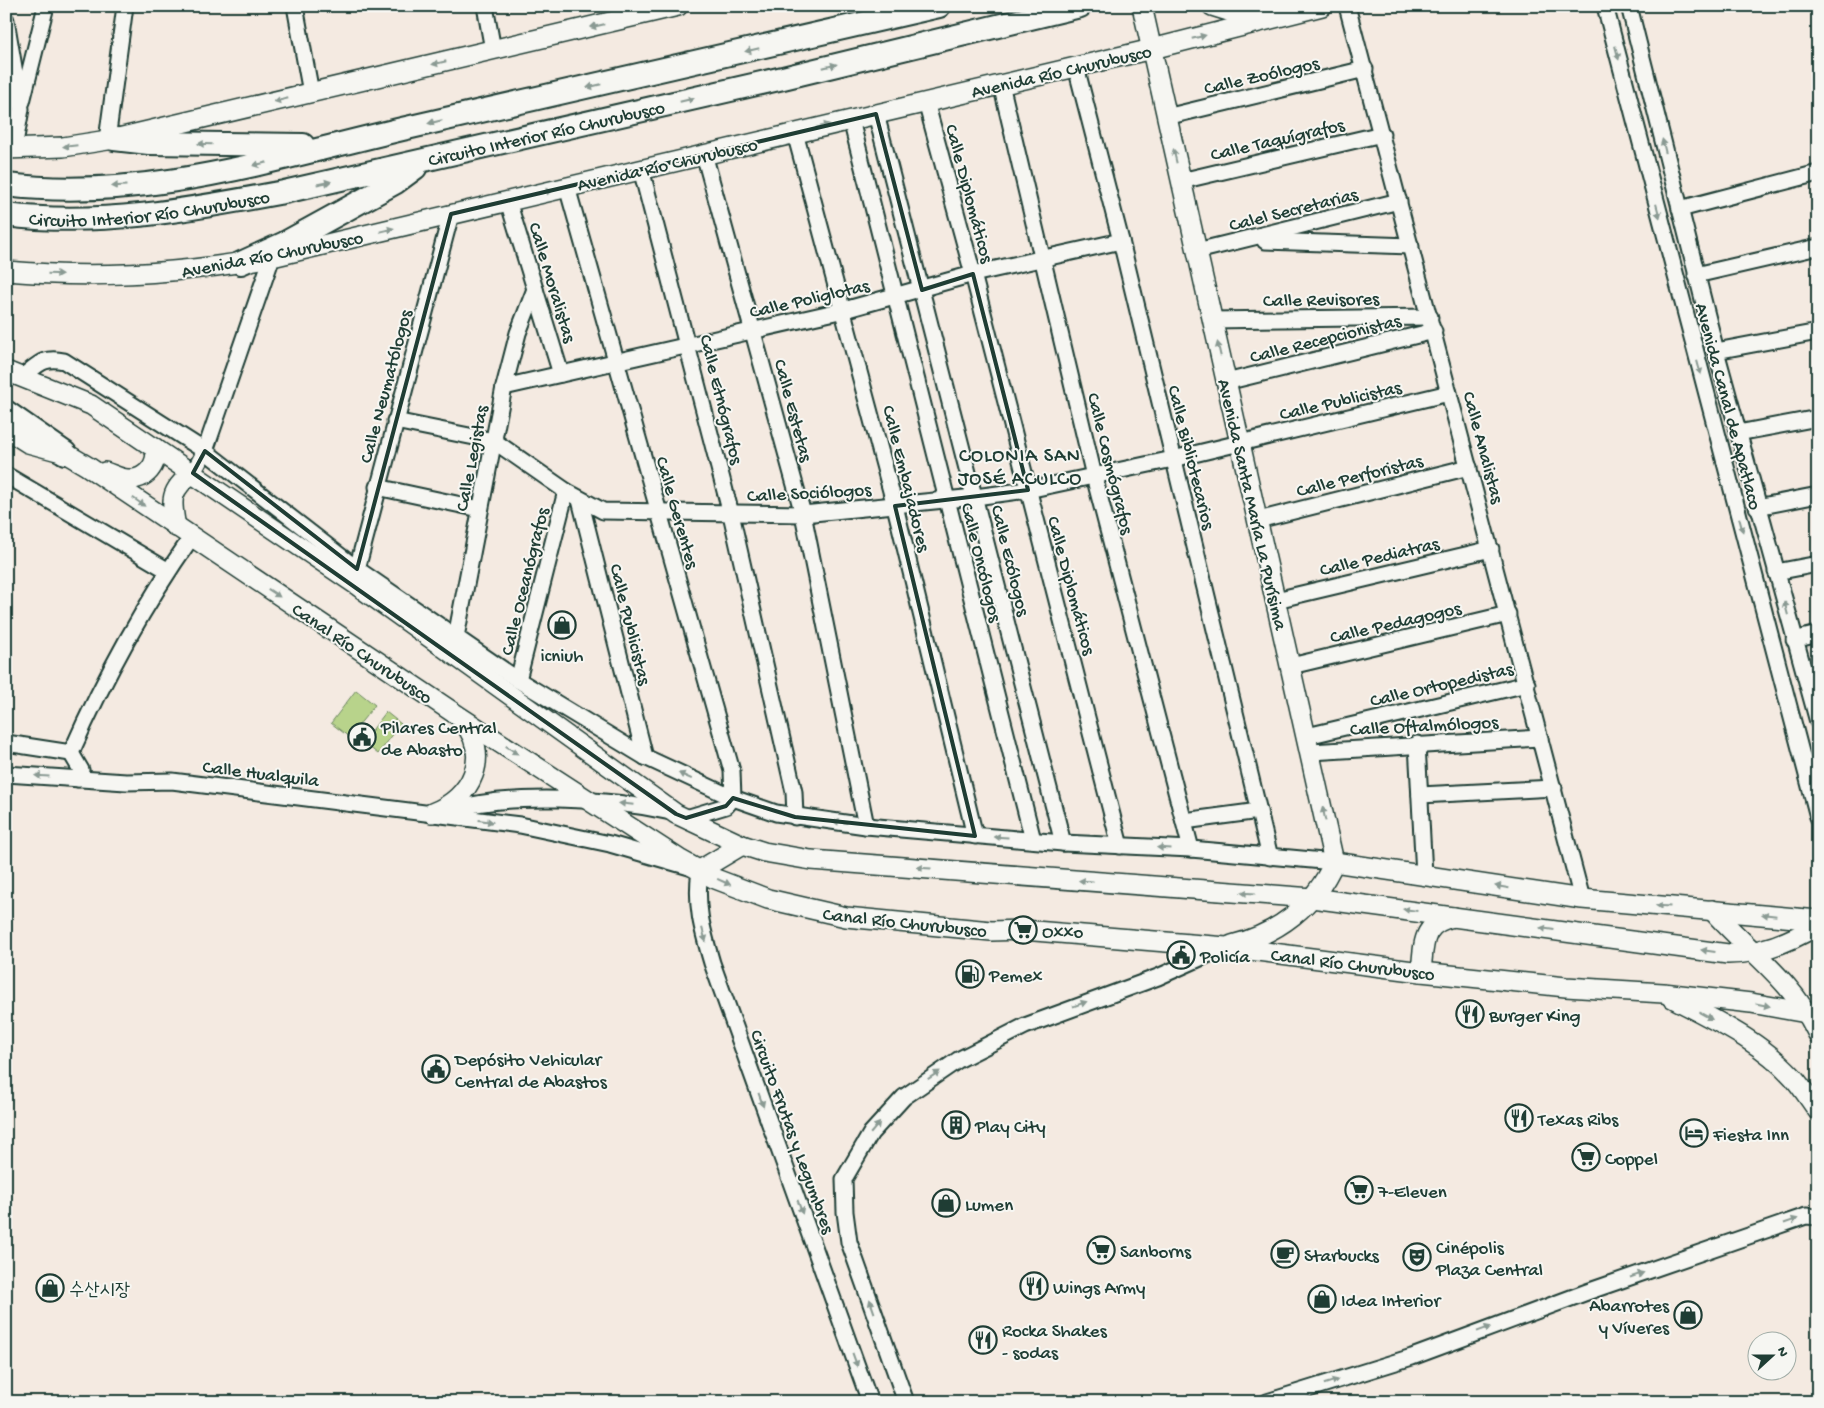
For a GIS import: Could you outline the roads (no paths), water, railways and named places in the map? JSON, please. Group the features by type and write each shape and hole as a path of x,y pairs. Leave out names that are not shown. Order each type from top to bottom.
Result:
{"highway":[{"name":"Circuito Interior Río Churubusco","path":"17,186 122,186 196,178 236,171 341,143 939,6"},
{"name":"Circuito Interior Río Churubusco","path":"15,216 101,218 173,211 284,192 424,161 1080,6"},
{"path":"110,140 149,143 291,145 341,143"},
{"path":"241,263 284,243 396,182 424,161"},
{"path":"6,412 65,453"}],"main road":[{"path":"10,149 63,146 110,140 493,50 646,10 678,6"},
{"name":"Avenida Santa María La Purísima","path":"1142,6 1334,862"},
{"path":"1212,6 1260,21"},
{"name":"Avenida Río Churubusco","path":"6,270 42,274 147,274 241,263 272,257 1152,49 1322,6"},
{"path":"14,374 91,405 374,598 680,815 742,845 764,852 811,860 1312,898 1715,952 1757,952 1793,938 1818,925"},
{"name":"Canal Río Churubusco","path":"6,429 28,443 65,453 87,466 191,538 679,860 759,896 846,917 991,931 1023,930 1226,947 1421,972 1566,987 1663,992 1815,1012"},
{"path":"87,466 132,479 144,475 153,467 157,454 155,448"},
{"path":"176,527 172,504 175,490 193,473"},
{"path":"435,814 460,797 467,789 475,772 474,742 460,717"},
{"path":"700,870 742,845"},
{"path":"1226,947 1251,939 1289,919 1312,898 1327,879 1334,862 1582,899 1818,920"},
{"path":"1712,910 1731,932 1757,952 1815,1012 1818,1034"},
{"path":"1421,972 1428,931 1432,925 1458,917"},
{"path":"1663,992 1729,1028 1770,1055 1794,1078 1818,1111"}],"street":[{"path":"10,149 46,6"},
{"path":"110,140 124,6"},
{"path":"295,6 311,93"},
{"path":"485,6 493,50"},
{"name":"Calle Analistas","path":"1347,6 1527,684 1582,899"},
{"name":"Avenida Canal de Apatlaco","path":"1605,6 1818,817"},
{"name":"Avenida Canal de Apatlaco","path":"1629,6 1696,275 1757,507 1794,640 1813,686 1818,723"},
{"path":"6,20 21,109"},
{"name":"Calle Bibliotecarios","path":"1076,67 1121,241 1270,857"},
{"name":"Calle Zoólogos","path":"1166,117 1365,70"},
{"name":"Calle Cosmógrafos","path":"1001,84 1094,476 1191,849"},
{"name":"Calle Diplomáticos","path":"926,102 973,274 1120,846"},
{"name":"Calle Ecólogos","path":"876,114 1063,842"},
{"name":"Calle Oncólogos","path":"852,120 1033,840"},
{"name":"Calle Embajadores","path":"796,133 895,506 975,836"},
{"name":"Calle Taquígrafos","path":"1181,182 1382,134"},
{"name":"Calle Estetas","path":"704,154 802,514 866,826"},
{"name":"Calle Etnógrafos","path":"641,169 689,345 731,514 794,792 795,817"},
{"path":"1680,209 1818,173"},
{"name":"Calle Gerentes","path":"567,187 658,514 728,752 732,772 733,798"},
{"name":"Calle Moralistas","path":"508,201 561,374"},
{"name":"Calel Secretarias","path":"1197,252 1399,201"},
{"name":"Calle Neumatólogos","path":"357,569 377,487 452,214"},
{"path":"1248,240 1411,246"},
{"name":"Calle Poliglotas","path":"504,387 844,310 922,290 973,274 1121,241"},
{"path":"1696,275 1818,246"},
{"path":"193,473 205,451 272,257"},
{"name":"Calle Legistas","path":"456,637 504,387 518,333 535,289"},
{"name":"Calle Revisores","path":"1212,320 1432,324"},
{"name":"Calle Recepcionistas","path":"1226,382 1432,324"},
{"path":"1716,351 1818,332"},
{"path":"14,374 44,360 52,358 64,361 205,451 357,569 518,680 645,757 733,798 776,813 866,826 975,836 1191,849 1334,862"},
{"name":"Calle Publicistas","path":"1240,443 1450,393"},
{"path":"1738,433 1818,418"},
{"name":"Calle Sociólogos","path":"395,421 494,441 580,500 604,511 658,514 802,514 975,498 1028,490 1173,460 1240,443"},
{"name":"Calle Perforistas","path":"1258,520 1469,467"},
{"path":"6,475 167,570"},
{"path":"377,487 480,510"},
{"name":"Calle Oceanógrafos","path":"518,680 566,491"},
{"path":"1757,507 1818,495"},
{"name":"Calle Publicistas","path":"580,500 645,757"},
{"path":"71,753 93,702 167,570 191,538"},
{"name":"Calle Pediatras","path":"1276,600 1491,549"},
{"path":"1776,572 1818,564"},
{"name":"Calle Pedagogos","path":"1291,666 1508,614"},
{"path":"1794,640 1818,634"},
{"name":"Calle Ortopedistas","path":"1309,744 1527,684"},
{"path":"1794,728 1818,723"},
{"name":"Calle Oftalmólogos","path":"1309,744 1417,744 1540,738"},
{"path":"6,742 71,753 81,770 78,779"},
{"path":"1417,744 1424,875"},
{"name":"Calle Hualquila","path":"6,774 126,782 172,781 435,814 566,834 610,844 700,870"},
{"path":"1420,795 1554,788"},
{"path":"680,815 726,806 733,798"},
{"name":"Calle Hualquila","path":"435,814 455,809 514,802 590,801 680,815"},
{"path":"1184,821 1259,811"},
{"name":"Circuito Frutas y Legumbres","path":"700,870 697,893 698,913 712,963 869,1402"},
{"path":"906,1402 849,1242 844,1212 844,1179 871,1133 920,1084 958,1060 1025,1026 1158,977 1226,947"},
{"path":"1267,1402 1412,1357 1587,1292 1797,1219 1806,1216 1818,1218"}],"place":[{"name":"icniuh","path":"562,625"},
{"name":"Pilares Central de Abasto","path":"362,737"},
{"name":"Oxxo","path":"1023,930"},
{"name":"Policía","path":"1181,955"},
{"name":"Pemex","path":"970,974"},
{"name":"Burger King","path":"1470,1014"},
{"name":"Depósito Vehicular Central de Abastos","path":"436,1069"},
{"name":"Texas Ribs","path":"1519,1118"},
{"name":"Play City","path":"956,1125"},
{"name":"Fiesta Inn","path":"1694,1133"},
{"name":"Coppel","path":"1586,1157"},
{"name":"7-Eleven","path":"1359,1190"},
{"name":"Lumen","path":"946,1203"},
{"name":"Sanborns","path":"1101,1250"},
{"name":"Starbucks","path":"1285,1254"},
{"name":"Cinépolis Plaza Central","path":"1417,1257"},
{"name":"Wings Army","path":"1034,1286"},
{"name":"수산시장","path":"50,1288"},
{"name":"Idea Interior","path":"1322,1299"},
{"name":"Abarrotes y Víveres","path":"1688,1315"},
{"name":"Rocka Shakes - sodas","path":"983,1340"}],"district":[{"name":"COLONIA SAN JOSÉ ACULCO","path":"1020,466"}]}
